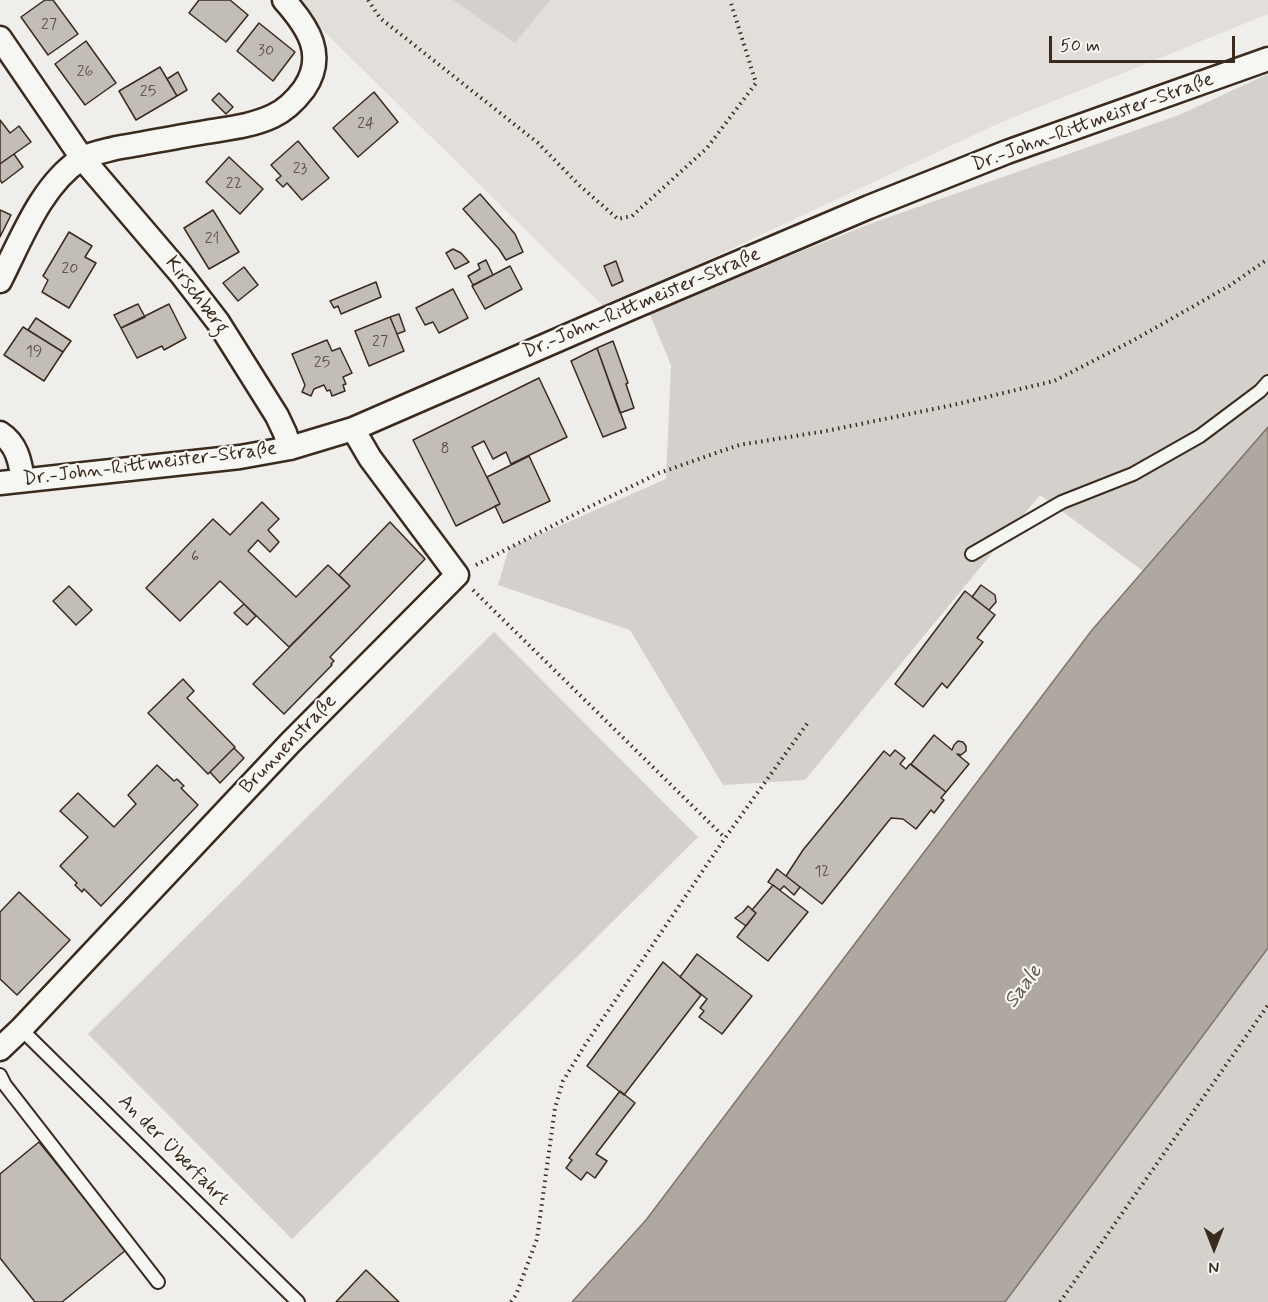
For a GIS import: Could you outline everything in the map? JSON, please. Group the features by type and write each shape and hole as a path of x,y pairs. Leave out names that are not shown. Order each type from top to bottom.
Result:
{"street":[{"path":"0,281 41,201 56,181 82,158 116,148 246,125 274,116 287,108 306,85 313,71 315,56 314,45 309,34 284,0"},
{"name":"Kirschberg","path":"0,38 82,158 181,274 218,322 277,416 290,448"},
{"name":"Dr.-John-Rittmeister-Straße","path":"0,483 240,458 290,448 353,429 869,207 1007,153 1268,59"},
{"path":"353,429 370,458 457,575"},
{"path":"0,433 9,439 20,462 23,480"},
{"name":"Brunnenstraße","path":"0,1049 290,743 457,575"}],"lane":[{"path":"972,554 1062,502 1133,474 1200,436 1260,391 1268,382"},
{"name":"An der Überfahrt","path":"21,1029 298,1302"},
{"path":"0,1075 12,1094 158,1282"}],"path":[{"path":"369,0 380,18 538,143 579,185 618,219 632,216 707,148 756,83 730,0"},
{"path":"725,837 457,575 659,473 739,446 826,431 1054,381 1229,286 1268,259"},
{"path":"511,1302 516,1295 537,1239 555,1108 563,1081 725,837 809,721"},
{"path":"1060,1302 1268,1005"}],"shaded area":[{"path":"292,0 1268,0 1268,14 995,125 605,308"},
{"path":"453,0 550,0 515,43"},
{"path":"1268,74 1268,427 1143,571 1040,495 805,780 723,785 630,630 498,585 509,548 666,479 671,365 649,312 875,222 1179,115"},
{"path":"494,632 698,837 292,1239 88,1034"},
{"path":"1268,948 1268,1302 1005,1302"}],"water":[{"name":"Saale","path":"1268,427 1268,948 1005,1302 572,1302 646,1220 1092,630"}],"building":[{"path":"45,0 53,0 78,34 48,55 21,17"},
{"path":"199,0 230,0 248,15 226,42 189,13"},
{"path":"259,23 295,52 273,81 237,51"},
{"path":"86,41 116,83 85,105 55,64"},
{"path":"160,67 177,96 136,120 119,91"},
{"path":"178,72 187,90 177,96 167,79"},
{"path":"374,92 398,122 358,157 333,128"},
{"path":"219,93 233,107 226,114 212,100"},
{"path":"0,120 10,133 19,126 31,142 0,164"},
{"path":"298,141 329,178 302,200 287,183 283,187 276,180 281,176 271,165"},
{"path":"14,154 23,167 2,183 0,164"},
{"path":"229,157 263,189 240,214 206,182"},
{"path":"480,194 515,234 523,252 506,260 463,209"},
{"path":"0,210 11,215 0,237"},
{"path":"213,210 239,252 209,269 184,228"},
{"path":"69,232 92,246 85,257 96,263 69,308 42,292 48,280 43,276"},
{"path":"453,249 461,253 469,262 455,269 446,253"},
{"path":"486,260 493,275 473,285 468,276 480,269 478,264"},
{"path":"616,261 623,281 612,286 604,266"},
{"path":"510,266 522,289 485,309 472,286"},
{"path":"244,267 258,285 238,301 223,283"},
{"path":"376,282 381,297 341,314 338,306 334,308 330,301"},
{"path":"453,289 468,318 439,333 433,322 425,325 416,308"},
{"path":"138,304 145,317 121,328 114,315"},
{"path":"169,304 186,338 164,350 162,346 137,358 121,328"},
{"path":"399,314 405,331 397,334 390,317"},
{"path":"390,317 404,351 369,366 355,331"},
{"path":"36,318 71,341 63,352 28,330"},
{"path":"23,327 63,352 44,381 4,355"},
{"path":"327,340 332,351 340,348 352,373 343,377 346,384 343,385 345,391 332,396 330,390 327,391 324,385 314,389 311,396 302,392 305,385 292,354"},
{"path":"613,341 634,408 620,413 597,348"},
{"path":"597,348 626,428 603,437 571,361"},
{"path":"539,378 567,437 511,464 506,452 493,459 484,441 472,447 500,504 456,526 413,440"},
{"path":"529,456 550,501 503,523 495,506 500,504 487,477"},
{"path":"262,502 279,519 268,530 279,542 270,552 258,540 248,551 296,597 328,565 350,586 289,647 220,581 180,621 146,588 213,519 230,535"},
{"path":"390,522 425,559 330,657 334,661 332,665 284,714 253,684 350,586 339,575"},
{"path":"981,585 995,595 996,602 989,610 972,597"},
{"path":"69,586 92,610 76,625 53,601"},
{"path":"965,591 995,615 977,638 983,642 947,688 942,683 923,707 895,684"},
{"path":"244,604 256,616 247,625 234,613"},
{"path":"183,679 194,691 187,698 235,747 208,774 148,713"},
{"path":"934,735 952,750 958,741 963,742 966,746 966,751 961,755 957,754 969,764 946,792 911,764"},
{"path":"234,748 244,758 220,783 210,772"},
{"path":"895,750 905,758 900,764 906,769 910,764 946,792 941,798 944,800 934,813 931,810 916,829 903,819 891,818 822,904 786,876 803,850 884,751 890,756"},
{"path":"157,765 174,781 177,779 184,786 181,788 198,805 101,906 84,889 82,892 75,885 77,883 60,866 88,837 60,811 78,793 114,827 136,804 128,795"},
{"path":"777,869 800,887 794,895 784,886 780,890 768,882"},
{"path":"773,885 808,912 768,961 737,937 756,913 752,910"},
{"path":"19,892 70,940 17,995 0,979 0,912"},
{"path":"748,906 756,913 746,926 735,918"},
{"path":"697,954 752,996 722,1034 699,1017 704,1011 700,1008 707,999 680,977"},
{"path":"663,962 701,995 624,1095 587,1066"},
{"path":"620,1091 635,1103 596,1154 607,1161 595,1178 587,1172 581,1180 566,1168 572,1160 569,1158"},
{"path":"39,1142 126,1250 62,1302 35,1302 0,1258 0,1174"},
{"path":"366,1270 399,1302 336,1302"}]}
